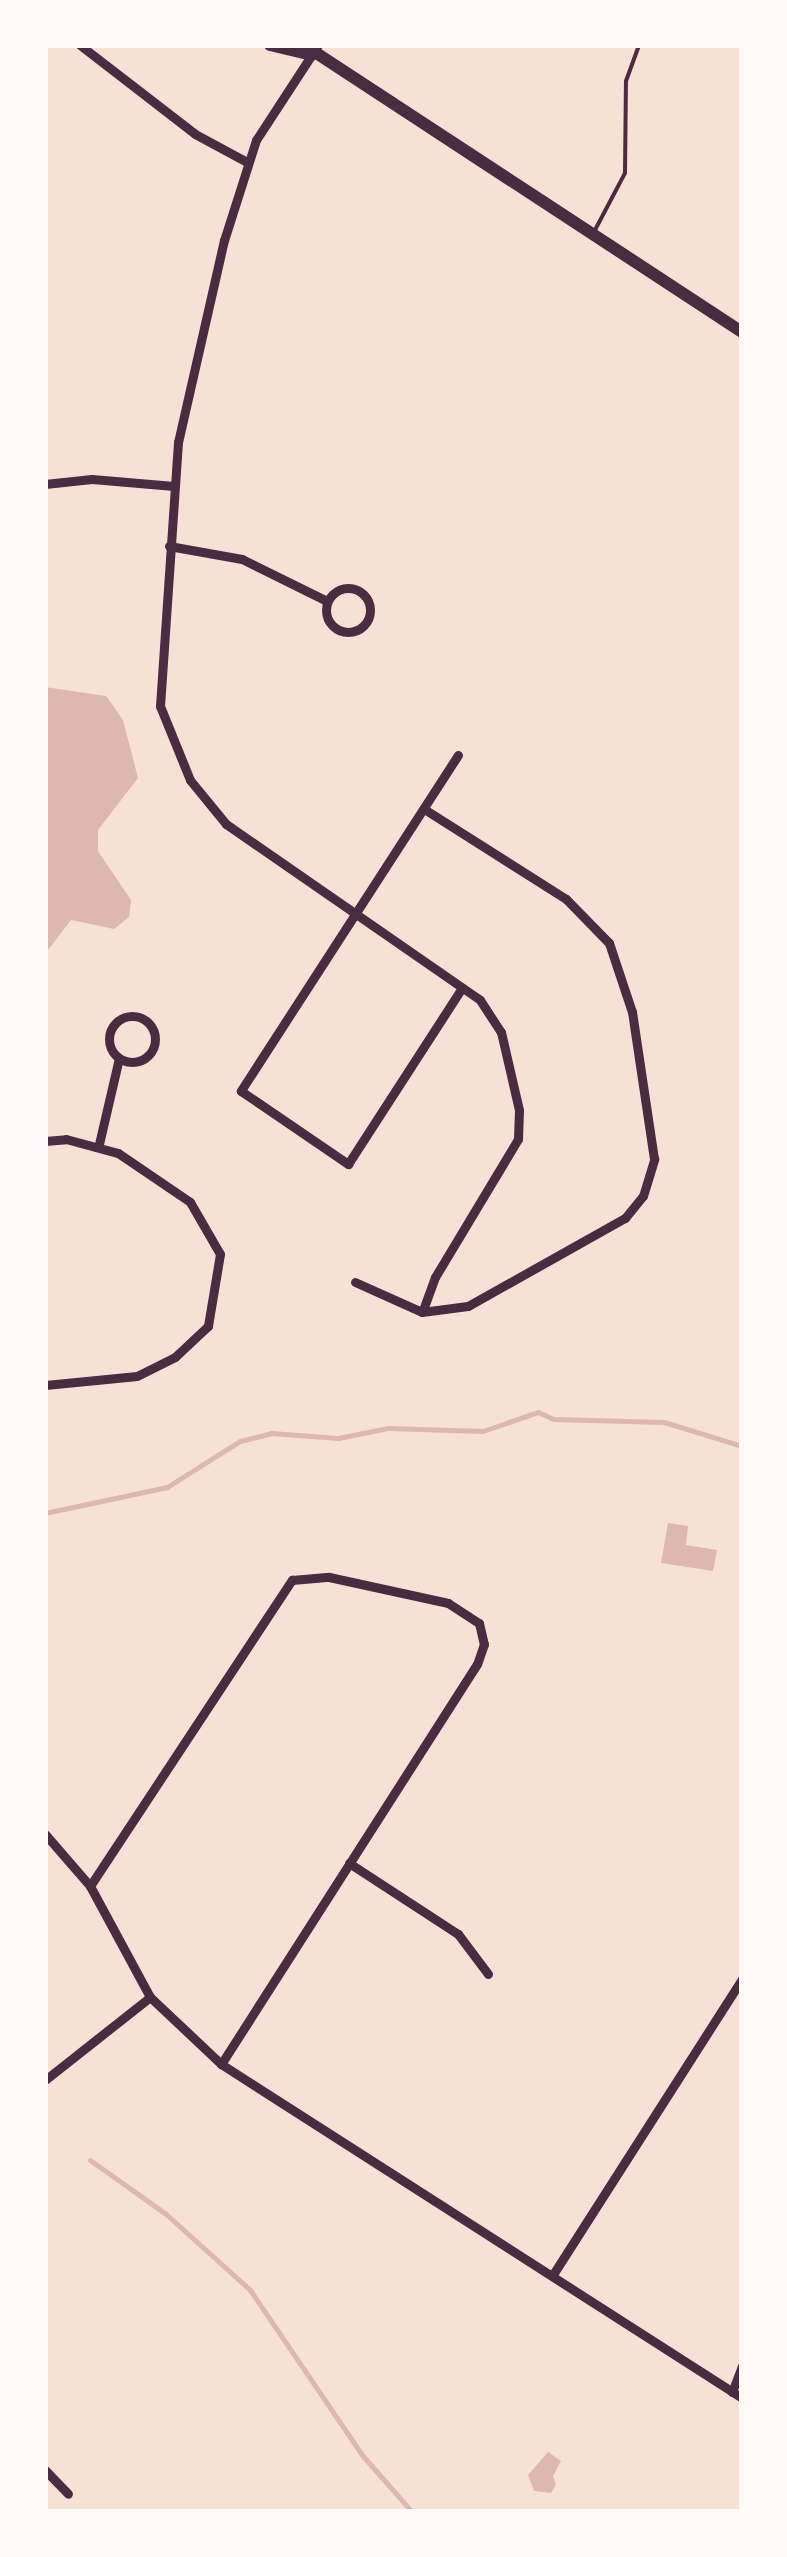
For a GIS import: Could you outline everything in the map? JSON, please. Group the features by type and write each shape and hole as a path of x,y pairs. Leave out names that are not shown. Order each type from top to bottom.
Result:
{"main road":[{"path":"270,45 312,48 742,332"}],"street":[{"path":"80,45 195,134 247,162"},
{"path":"312,48 247,162 184,414 168,546 160,706 181,764 211,809 245,843 480,1000 501,1032 519,1129 511,1158 435,1277 422,1312"},
{"path":"45,484 92,479 174,486"},
{"path":"168,546 242,559 327,602"},
{"path":"353,588 369,604 368,619 358,630 337,630 328,620 327,602 338,590 353,588"},
{"path":"458,754 241,1091 348,1164 462,988"},
{"path":"355,1282 422,1312 468,1306 600,1236 635,1208 654,1159 632,1012 610,942 566,899 424,809"},
{"path":"99,1144 119,1058 109,1039 114,1026 126,1017 146,1022 154,1042 147,1056 133,1062 119,1058"},
{"path":"45,1141 99,1144 199,1212 220,1254 216,1296 198,1339 162,1365 137,1376 45,1385"},
{"path":"90,1886 292,1580 329,1576 448,1602 470,1613 483,1633 476,1664 221,2064"},
{"path":"45,1834 90,1886 150,1997 221,2064 737,2395 742,2366"},
{"path":"349,1863 458,1934 488,1974"},
{"path":"552,2276 742,1979"},
{"path":"45,2080 150,1997"},
{"path":"45,2470 68,2494"}],"lane":[{"path":"592,236 625,173 626,81 638,45"}],"shaded area":[{"path":"45,687 106,696 123,720 138,778 98,830 98,851 131,900 129,917 114,929 71,920 45,954"},
{"path":"668,1523 688,1526 686,1545 717,1550 713,1571 661,1563"},
{"path":"548,2452 561,2461 553,2476 556,2485 551,2493 534,2491 528,2475"}],"waterway":[{"path":"45,1513 167,1487 240,1441 271,1433 338,1438 388,1428 483,1431 538,1412 554,1419 664,1422 742,1446"},
{"path":"90,2160 166,2214 250,2290 363,2456 412,2512"}]}
